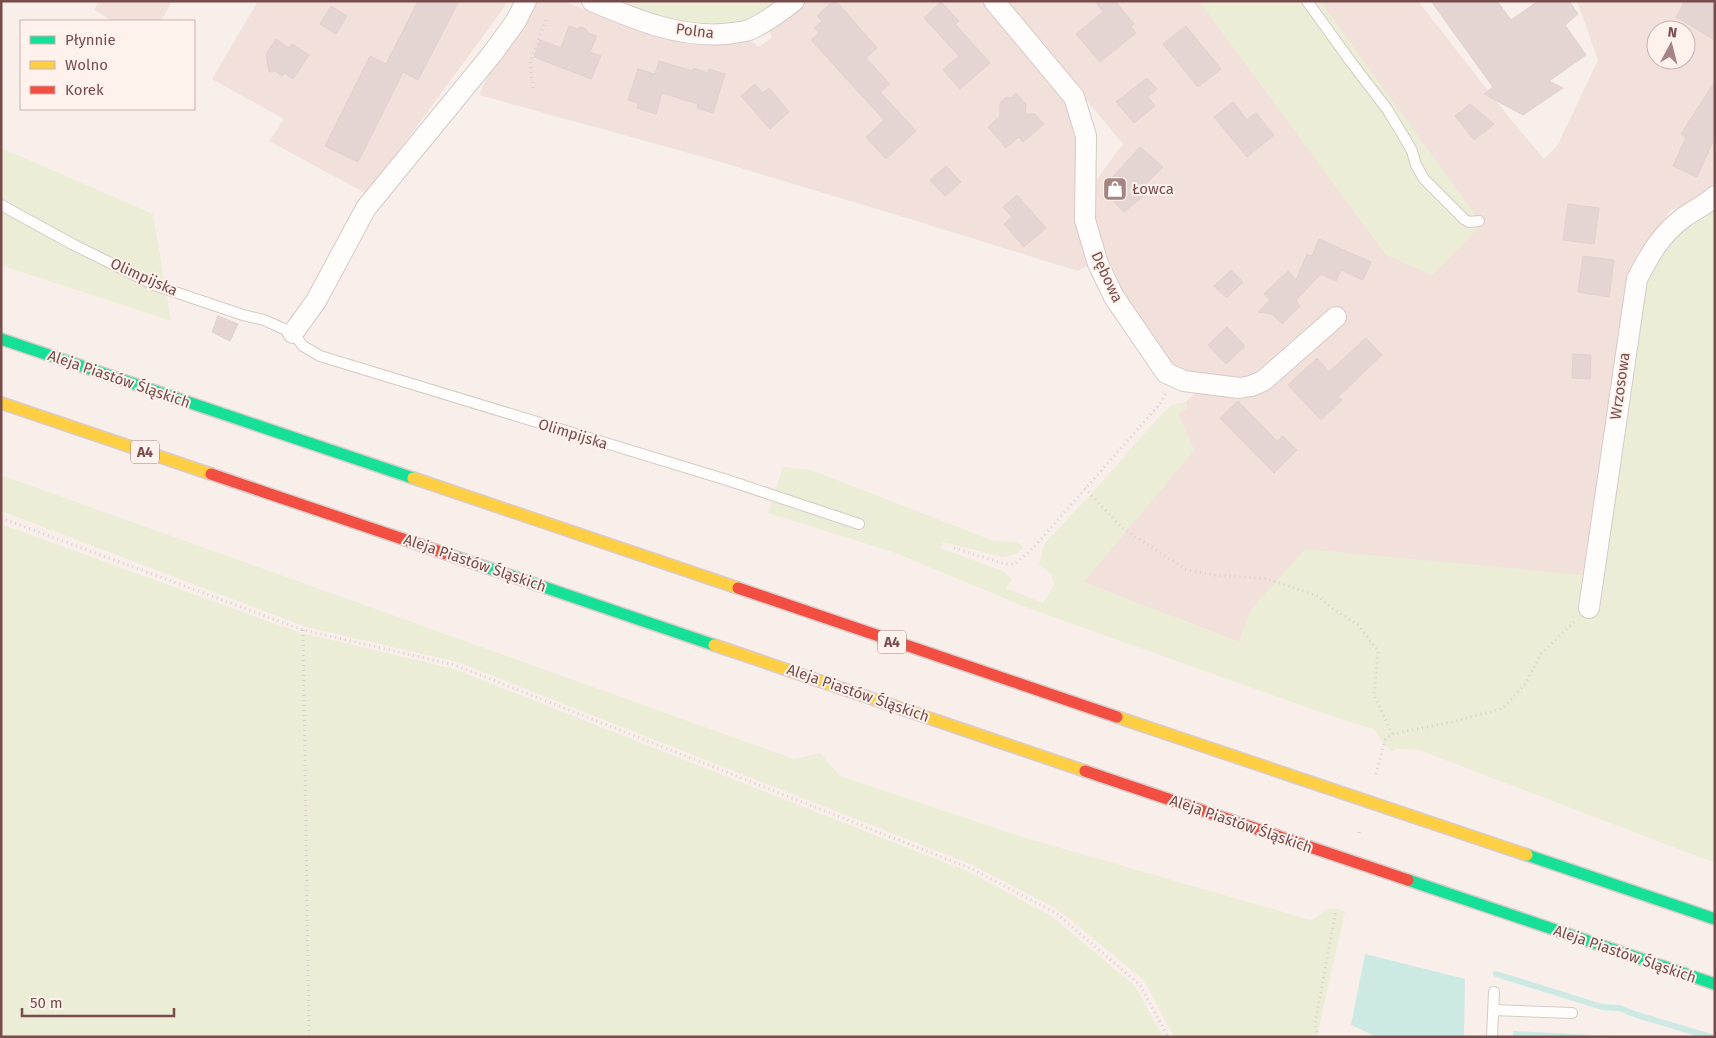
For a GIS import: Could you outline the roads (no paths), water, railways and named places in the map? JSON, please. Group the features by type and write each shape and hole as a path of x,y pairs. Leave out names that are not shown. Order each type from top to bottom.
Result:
{"highway":[{"name":"Aleja Piastów Śląskich","path":"1,339 1715,919"},
{"name":"Aleja Piastów Śląskich","path":"1,403 1715,984"}],"street":[{"path":"292,333 316,301 366,208 492,54 516,21 526,1"},
{"name":"Polna","path":"592,1 635,20 685,32 719,35 747,31 773,17 794,1"},
{"name":"Dębowa","path":"994,1 1074,97 1086,136 1085,220 1098,264 1114,297 1166,373 1184,381 1239,388 1251,386 1263,380 1336,317"},
{"name":"Wrzosowa","path":"1588,608 1636,279 1651,252 1664,234 1683,217 1709,202 1715,196"}],"lane":[{"path":"1307,1 1387,110 1412,151 1416,165 1424,179 1464,220 1469,222 1479,221"},
{"name":"Olimpijska","path":"1,206 74,245 158,286 243,315 264,320 292,333 303,346 320,356 727,480 859,524"},
{"path":"1492,1037 1494,992"},
{"path":"1493,1010 1572,1014"}],"water":[{"path":"1365,954 1465,979 1464,1037 1377,1037 1351,1025"},
{"path":"1513,1031 1612,1036 1612,1037 1513,1037"}],"waterway":[{"path":"1496,974 1602,1007 1619,1008 1711,1037"}],"place":[{"name":"Łowca","path":"1115,189"}]}
